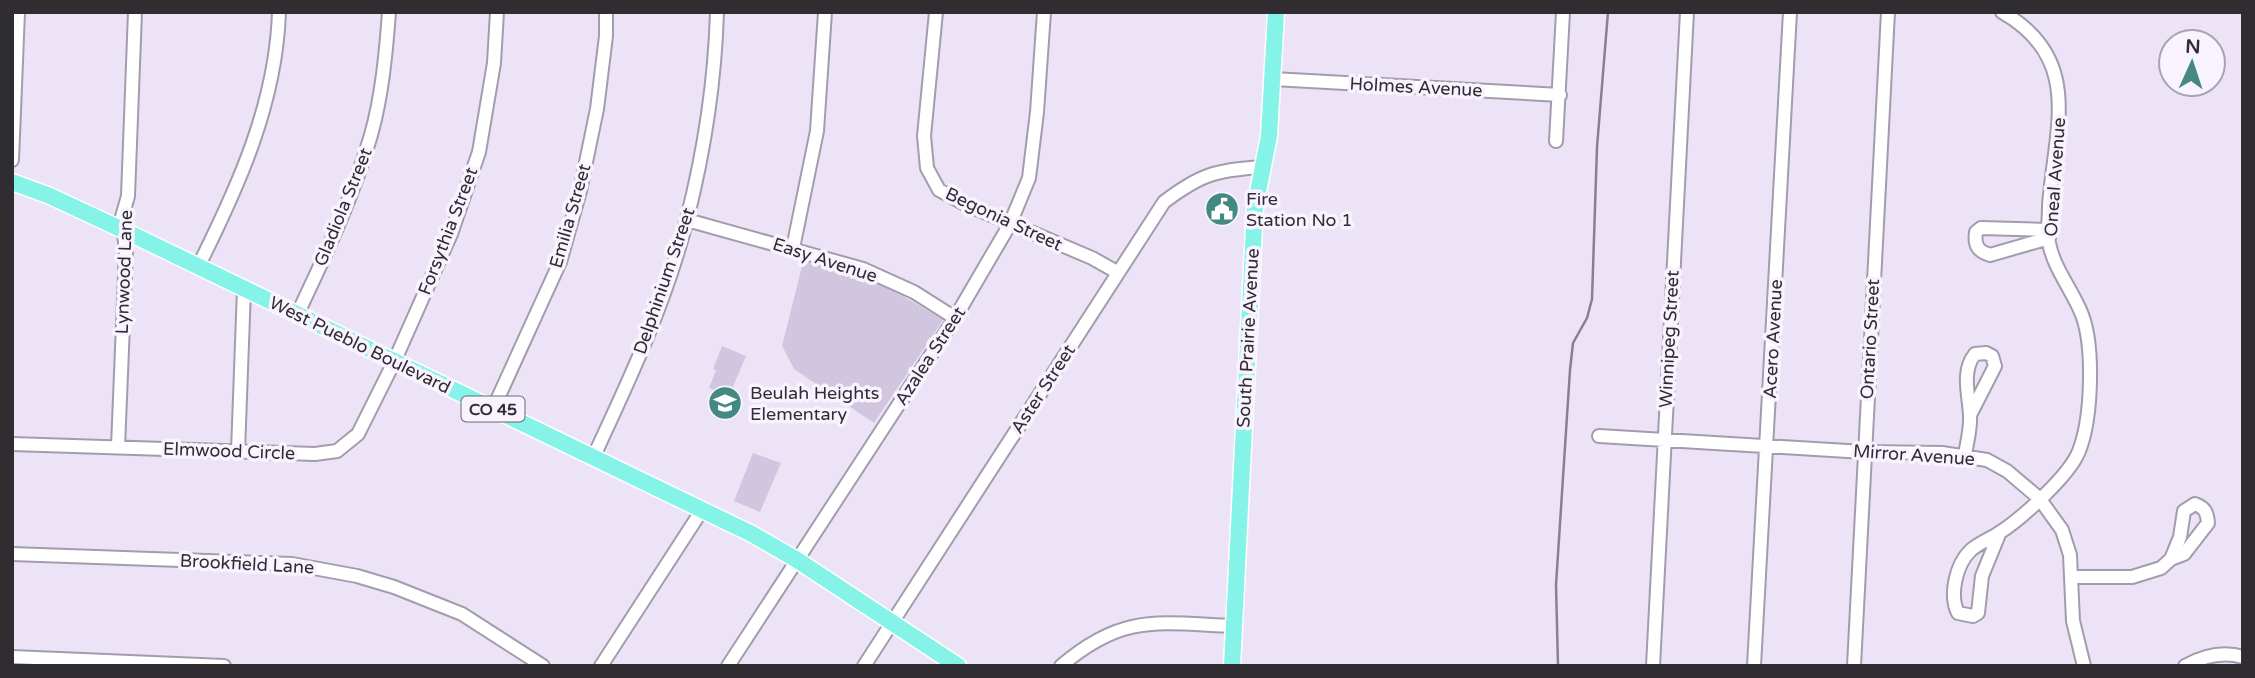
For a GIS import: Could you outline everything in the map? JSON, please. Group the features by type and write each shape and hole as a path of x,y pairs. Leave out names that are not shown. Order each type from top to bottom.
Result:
{"main road":[{"name":"South Prairie Avenue","path":"1232,666 1255,207 1269,136 1276,12"},
{"name":"West Pueblo Boulevard","path":"12,182 50,196 752,534 797,560 957,666"}],"street":[{"path":"12,160 18,12"},
{"name":"Lynwood Lane","path":"118,447 125,232 122,217 128,195 135,12"},
{"path":"198,267 244,171 267,99 279,12"},
{"name":"Gladiola Street","path":"297,315 352,193 372,133 385,66 389,12"},
{"name":"Forsythia Street","path":"394,362 451,234 479,152 494,63 497,12"},
{"name":"Emilia Street","path":"493,409 560,262 580,191 597,109 606,36 606,12"},
{"name":"Delphinium Street","path":"593,458 641,349 665,288 687,220 700,161 716,40 717,12"},
{"path":"793,248 817,131 825,12"},
{"name":"Begonia Street","path":"936,12 924,136 927,168 939,190 1010,224 1092,258 1117,272"},
{"name":"Azalea Street","path":"728,666 956,318 1010,224 1029,178 1044,12"},
{"path":"1556,141 1563,12"},
{"name":"Winnipeg Street","path":"1653,666 1687,12"},
{"name":"Acero Avenue","path":"1754,666 1790,12"},
{"name":"Ontario Street","path":"1854,666 1888,12"},
{"name":"Oneal Avenue","path":"2000,532 1982,576 1978,613 1973,616 1958,613 1955,606 1956,577 1962,562 1972,549 2000,532 2065,474 2078,453 2086,430 2090,356 2081,311 2053,260 2048,234 2060,103 2056,75 2043,48 2024,24 2002,12"},
{"name":"Holmes Avenue","path":"1273,79 1560,95"},
{"name":"Aster Street","path":"864,666 1164,202 1190,183 1224,170 1262,167"},
{"name":"Easy Avenue","path":"687,220 863,269 914,292 956,318"},
{"path":"1981,228 2048,234 1990,255 1976,247 1975,240 1976,232 1981,228"},
{"path":"238,451 244,289"},
{"name":"Elmwood Circle","path":"12,444 315,454 337,451 358,434 394,362"},
{"path":"1965,455 1970,415"},
{"name":"Mirror Avenue","path":"1599,436 1864,452 1965,455 1987,460 2007,471 2039,498 2063,530 2070,555 2073,621 2084,666"},
{"path":"601,666 702,510"},
{"name":"Brookfield Lane","path":"12,554 292,564 357,576 394,587 462,614 542,666"},
{"path":"2072,577 2132,577 2161,568 2171,559"},
{"path":"1061,666 1095,640 1119,629 1150,623 1234,626"},
{"path":"2185,666 2211,655 2243,657"},
{"path":"12,657 224,666"}],"shaded area":[{"path":"803,262 859,275 894,291 943,320 874,423 794,369 782,346"},
{"path":"722,346 746,356 729,396 709,388"},
{"path":"753,453 781,463 760,512 734,501"}],"waterway":[{"path":"1558,666 1556,585 1570,370 1573,343 1587,318 1592,299 1597,147 1608,12"}],"place":[{"name":"Fire Station No 1","path":"1222,209"},
{"name":"Beulah Heights Elementary","path":"725,403"}]}
